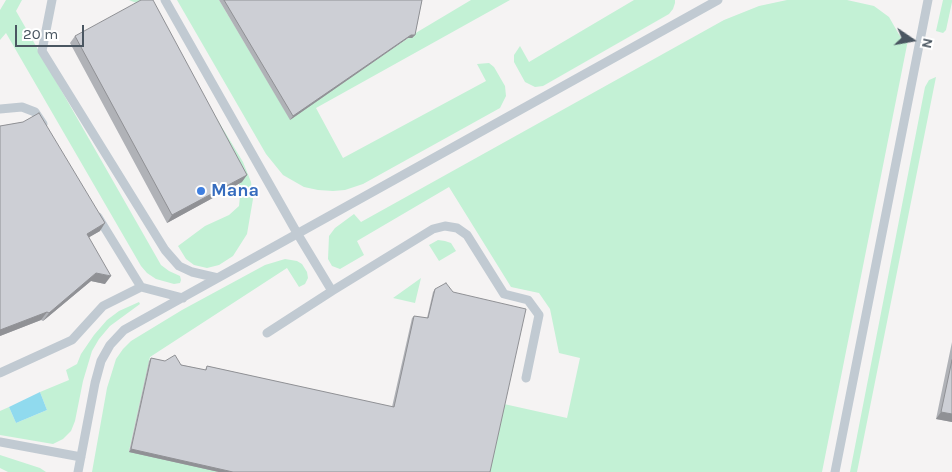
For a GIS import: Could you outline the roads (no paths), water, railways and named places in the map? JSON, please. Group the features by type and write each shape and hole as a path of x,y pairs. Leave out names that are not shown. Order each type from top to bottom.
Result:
{"lane":[{"path":"52,0 42,51 165,250 179,266 192,272 218,278"},
{"path":"165,0 332,291"},
{"path":"78,472 101,361 110,345 124,330 714,1"},
{"path":"835,472 916,64 925,1"},
{"path":"0,110 22,107 35,112 45,129"},
{"path":"96,212 141,287"},
{"path":"267,333 434,229 445,226 457,228 467,235 504,294 528,300 539,315 526,378"},
{"path":"0,373 72,340 102,306 141,287 183,298"},
{"path":"0,442 81,457"}],"water":[{"path":"40,392 47,410 16,423 9,407"}],"place":[{"name":"Mana","path":"201,191"}]}
